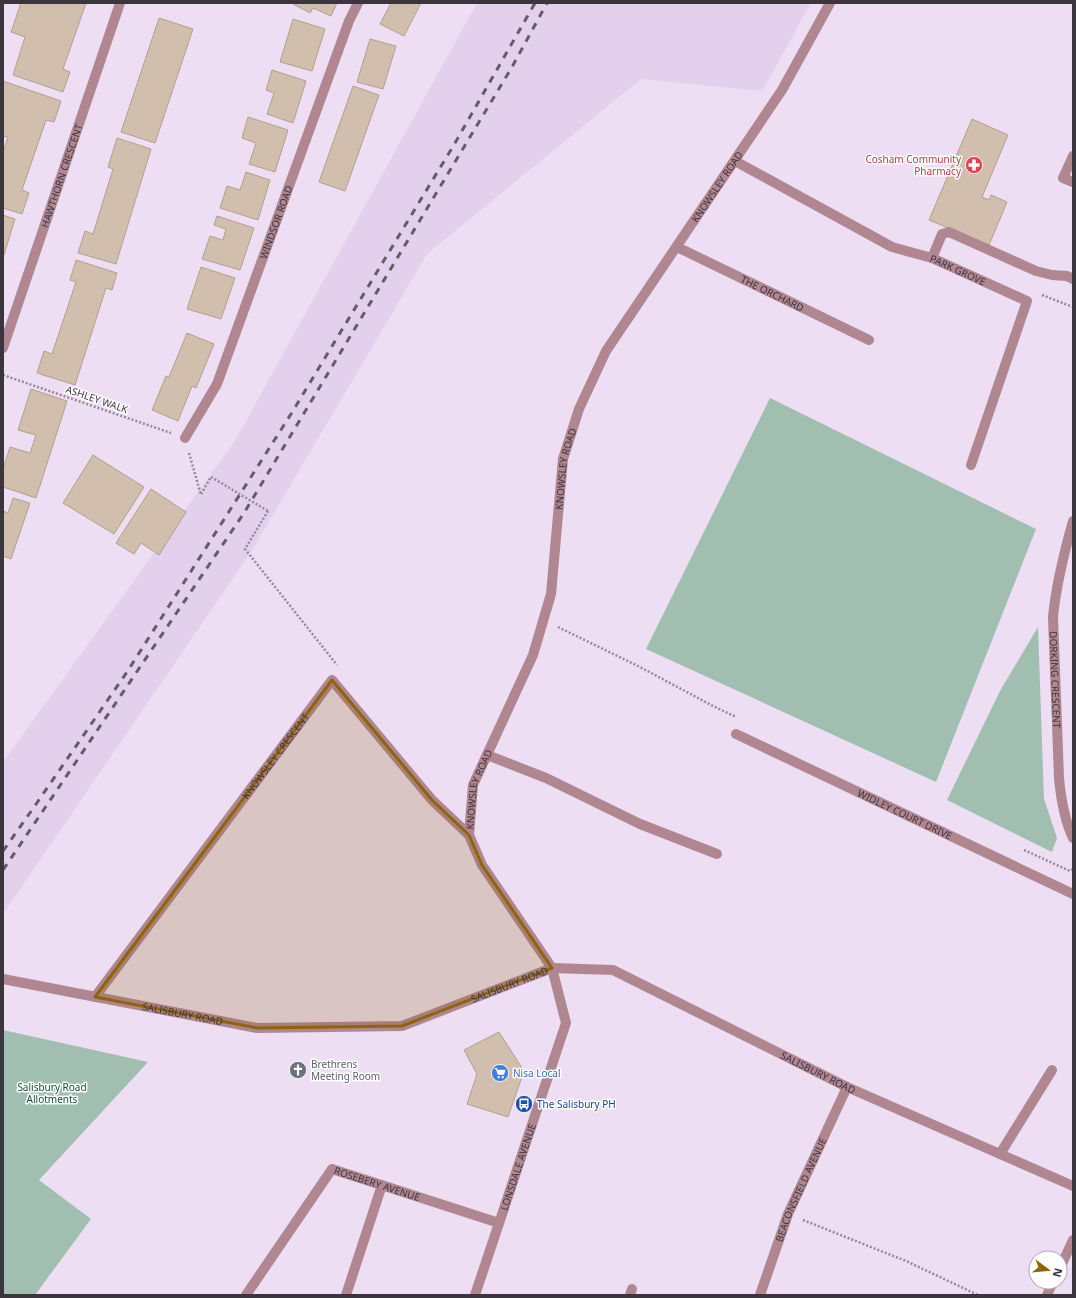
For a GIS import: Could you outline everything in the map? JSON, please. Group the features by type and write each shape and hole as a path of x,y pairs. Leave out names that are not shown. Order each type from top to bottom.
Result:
{"street":[{"name":"HAWTHORN CRESCENT","path":"3,348 120,3"},
{"name":"WINDSOR ROAD","path":"185,438 217,384 349,21 358,3"},
{"name":"KNOWSLEY ROAD","path":"552,968 482,865 469,835 473,785 533,655 551,594 563,459 579,409 606,351 782,90 830,3"},
{"path":"1071,160 1063,178 1073,182"},
{"name":"PARK GROVE","path":"735,161 892,247 932,258 1027,301"},
{"path":"932,258 942,234 949,232 1036,271 1052,275 1067,276 1073,279"},
{"name":"THE ORCHARD","path":"677,247 869,340"},
{"path":"971,465 1027,301"},
{"name":"DORKING CRESCENT","path":"1073,521 1059,571 1053,617 1060,784 1064,815 1067,827 1073,838"},
{"path":"332,680 432,800 469,835"},
{"name":"KNOWSLEY CRESCENT","path":"95,997 332,680"},
{"name":"WIDLEY COURT DRIVE","path":"736,734 1073,894"},
{"path":"487,755 546,778 640,824 717,854"},
{"name":"SALISBURY ROAD","path":"3,979 257,1028 402,1026 552,968 613,970 847,1087 1073,1186"},
{"name":"LONSDALE AVENUE","path":"475,1295 566,1023 552,968"},
{"path":"1000,1154 1052,1070"},
{"name":"BEACONSFIELD AVENUE","path":"760,1295 788,1214 847,1087"},
{"name":"ROSEBERY AVENUE","path":"246,1295 332,1169 499,1223"},
{"path":"346,1295 382,1185"},
{"path":"1068,1251 1073,1240"}],"path":[{"path":"1027,301 1043,295 1073,307"},
{"name":"ASHLEY WALK","path":"3,375 185,438"},
{"path":"185,438 200,494 211,477 268,511 245,549 342,670 332,680"},
{"path":"788,1214 906,1262 978,1295"}],"highlighted area":[{"path":"332,680 432,800 469,835 482,865 552,968 402,1026 257,1028 95,997"}],"shaded area":[{"path":"477,3 811,3 762,91 641,79 427,254 251,552 3,914 3,762 235,441"}],"green space":[{"path":"770,398 1036,529 936,782 646,649"},
{"path":"1038,627 1044,799 1057,838 1052,852 947,800 1000,691"},
{"name":"Salisbury Road Allotments","path":"3,1030 148,1062 39,1180 91,1219 35,1295 3,1295"}],"building":[{"path":"21,3 86,3 63,69 70,72 63,92 13,75 25,37 11,32"},
{"path":"337,3 331,16 313,8 310,13 293,4"},
{"path":"391,3 421,3 404,36 380,24"},
{"path":"159,18 193,29 155,143 121,132"},
{"path":"293,19 325,29 312,71 280,62"},
{"path":"370,39 396,46 383,89 357,82"},
{"path":"272,70 306,81 293,123 267,114 274,93 266,90"},
{"path":"3,81 61,101 54,122 46,120 22,190 29,193 22,214 3,208 3,152 8,137 3,136"},
{"path":"353,86 379,95 345,191 319,182"},
{"path":"248,117 288,130 275,172 249,164 256,143 242,138"},
{"name":"Cosham Community Pharmacy","path":"972,119 1008,135 982,197 989,200 991,195 1007,202 989,245 929,220"},
{"path":"117,138 151,149 116,264 78,253 85,231 93,234 113,169 108,167"},
{"path":"246,172 270,180 258,220 220,208 227,186 240,190"},
{"path":"3,215 15,219 3,258"},
{"path":"217,216 254,228 240,270 202,259 210,236 223,240 226,229 214,225"},
{"path":"76,260 117,273 112,290 106,288 75,385 37,373 44,351 52,354 76,282 70,280"},
{"path":"201,267 235,278 221,319 187,309"},
{"path":"187,333 214,344 196,388 192,386 178,421 152,410 166,376 169,377"},
{"path":"31,389 67,401 36,498 3,487 3,469 10,447 30,453 36,435 18,430"},
{"path":"93,455 144,487 114,534 63,503"},
{"path":"151,489 186,512 159,555 141,543 134,554 116,543"},
{"path":"13,498 30,503 11,559 3,556 3,511 8,513"},
{"name":"Nisa Local","path":"499,1032 524,1071 508,1117 467,1104 477,1074 464,1050"}],"railway":[{"path":"3,851 127,672 291,414 455,143 535,3"},
{"path":"3,870 244,513 512,67 547,3"}],"place":[{"name":"Cosham Community Pharmacy","path":"974,165"},
{"name":"Brethrens Meeting Room","path":"298,1070"},
{"name":"Nisa Local","path":"500,1073"},
{"name":"The Salisbury PH","path":"524,1104"}]}
